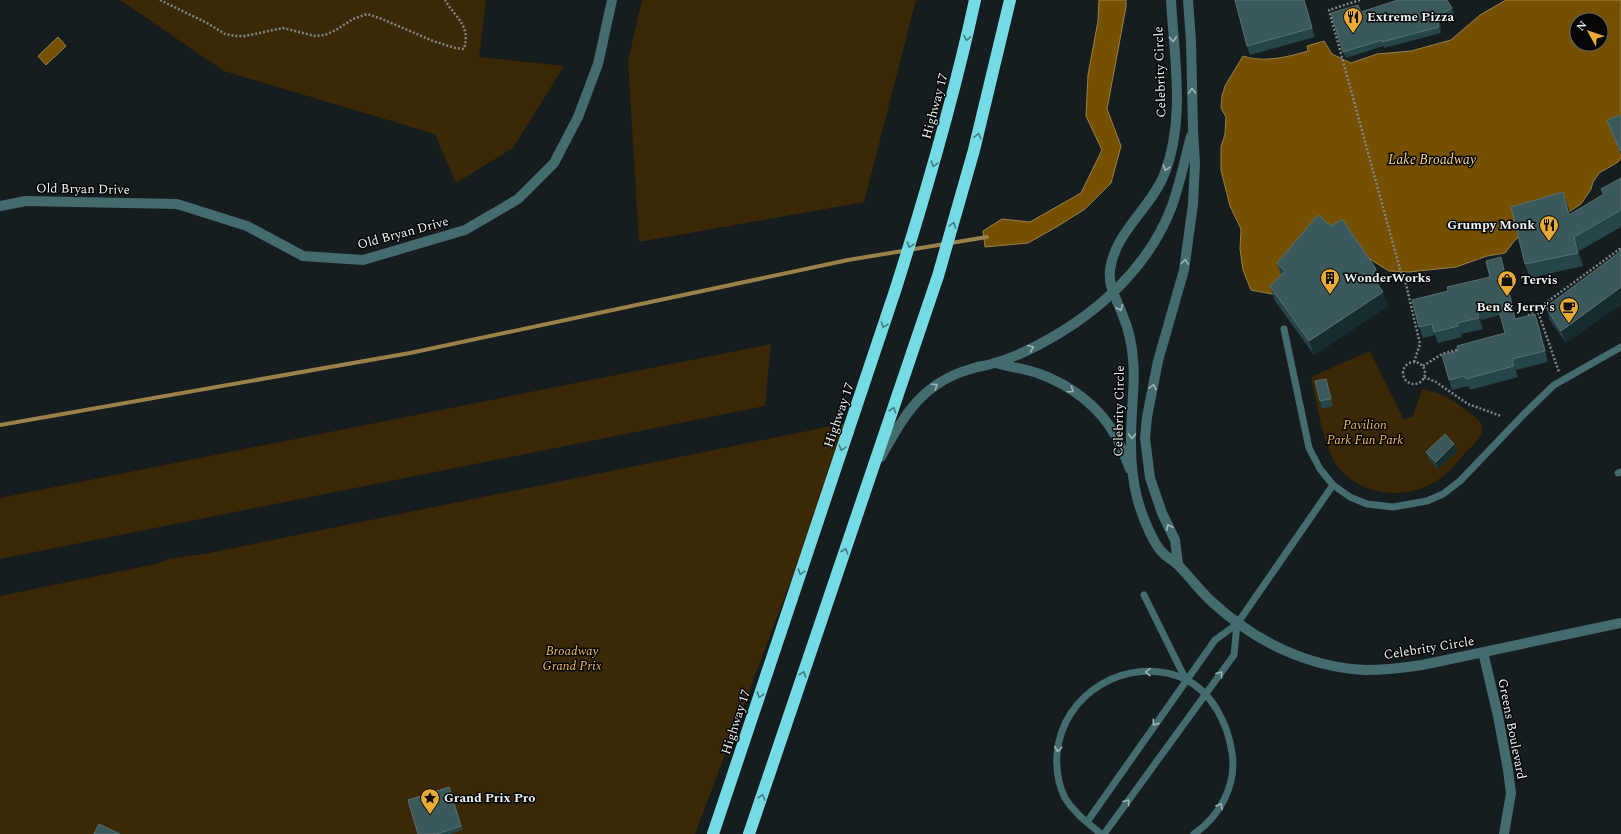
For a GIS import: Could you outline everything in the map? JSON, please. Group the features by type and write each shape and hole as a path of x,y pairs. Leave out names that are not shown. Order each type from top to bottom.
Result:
{"highway":[{"name":"Highway 17","path":"713,834 922,208 963,55 975,0"},
{"path":"749,834 938,276 961,200 1010,0"}],"street":[{"name":"Old Bryan Drive","path":"0,206 26,202 177,204 247,226 303,256 363,260 465,230 518,199 554,163 578,117 598,64 612,0"},
{"name":"Celebrity Circle","path":"1170,0 1177,99 1174,145 1163,176 1154,192 1121,239 1114,253 1110,269 1109,283 1124,318 1133,357 1134,384 1132,412 1132,472 1140,508 1148,528 1161,551 1178,564 1210,601 1237,624 1266,642 1293,655 1342,667 1364,670 1390,669 1422,665 1621,623"},
{"name":"Celebrity Circle","path":"1178,564 1175,540 1162,513 1150,478 1145,438 1147,416 1158,361 1184,270 1193,204 1195,163 1188,0"},
{"path":"871,474 898,426 914,404 943,381 970,369 995,363 1041,343 1082,318 1125,281 1140,263 1164,225 1172,205 1193,130"},
{"path":"995,363 1039,374 1066,386 1089,402 1102,416 1115,435 1132,472"},
{"name":"Greens Boulevard","path":"1483,652 1498,716 1511,793 1504,834"}],"lane":[{"path":"1284,329 1309,448 1320,469 1333,485 1350,497 1367,504 1393,507 1427,501 1443,494 1460,480 1554,385 1621,347"},
{"path":"1087,822 1215,640 1237,624 1333,485"},
{"path":"1144,595 1186,680"},
{"path":"1194,834 1203,828 1214,817 1221,806 1232,776 1233,759 1228,734 1215,706 1206,695 1186,680 1170,674 1137,672 1110,679 1096,686 1085,696 1069,715 1060,733 1056,761 1060,787 1065,798 1074,811 1103,834 1206,695 1234,655 1237,624"}],"path":[{"path":"160,0 207,23 225,34 236,36 245,36 283,28 315,36 325,35 353,19 366,14 382,19 433,41 455,48 464,49 468,37 462,22 451,10 445,0"},
{"path":"1360,0 1329,10 1401,273 1405,280 1420,344 1414,362"},
{"path":"1525,318 1621,248"},
{"path":"1537,309 1561,380"},
{"path":"1423,366 1442,354 1464,348"},
{"path":"1414,362 1423,366 1425,371 1424,377 1419,382 1412,384 1404,377 1404,370 1407,364 1414,362"},
{"path":"1424,377 1436,382 1468,404 1501,416"}],"green space":[{"path":"120,0 486,0 479,57 564,66 513,148 456,183 435,134 224,71"},
{"path":"642,0 916,0 864,202 639,242 628,61"},
{"path":"771,344 765,406 0,559 0,498"},
{"name":"Pavilion Park Fun Park","path":"1370,351 1404,420 1413,416 1422,389 1445,396 1472,414 1482,426 1481,434 1474,444 1448,472 1430,485 1402,493 1388,493 1360,485 1348,477 1338,467 1328,448 1311,377"},
{"name":"Broadway Grand Prix","path":"851,422 695,834 0,834 0,596 156,564 169,559 204,554"}],"water":[{"path":"1099,0 1126,0 1126,7 1107,109 1121,146 1111,183 1085,209 1028,243 985,247 983,231 1002,219 1030,222 1081,193 1102,150 1086,116 1088,75 1098,21"},
{"name":"Lake Broadway","path":"1506,0 1621,0 1621,158 1618,162 1599,173 1581,204 1558,219 1531,228 1515,240 1505,253 1487,256 1456,267 1409,272 1389,271 1368,258 1272,294 1251,290 1243,270 1240,249 1241,229 1230,206 1221,170 1221,147 1225,134 1226,117 1221,108 1222,96 1225,86 1243,56 1259,59 1284,57 1308,51 1307,46 1324,41 1332,54 1351,63 1377,54 1411,51 1451,40 1480,15"},
{"path":"58,37 66,46 46,65 38,56"}],"building":[{"path":"1235,0 1304,0 1312,28 1247,46"},
{"path":"1398,0 1447,0 1452,8 1438,16 1439,27 1382,42 1382,40 1343,52 1331,13 1358,5 1361,12"},
{"path":"1621,115 1621,150 1620,151 1607,120"},
{"path":"1621,178 1621,210 1574,237 1578,253 1525,264 1511,207 1563,192 1569,215 1604,194 1601,189"},
{"name":"WonderWorks","path":"1318,215 1331,226 1342,219 1376,269 1372,276 1383,292 1309,341 1270,286 1285,271 1277,263"},
{"path":"1621,251 1621,287 1561,331 1546,307"},
{"path":"1501,257 1515,319 1535,314 1545,351 1512,359 1514,366 1466,379 1464,376 1449,380 1442,355 1458,351 1457,346 1505,333 1497,304 1477,309 1479,318 1457,323 1458,326 1434,332 1432,324 1419,327 1412,300 1448,291 1447,287 1490,277 1486,261"},
{"path":"1326,379 1331,399 1320,401 1315,381"},
{"path":"1445,434 1454,444 1436,462 1426,452"},
{"path":"449,787 461,826 437,834 418,834 408,800"},
{"path":"99,824 120,834 94,834"}],"waterway":[{"path":"0,425 410,353 848,260 987,237"}],"place":[{"name":"Extreme Pizza","path":"1353,34"},
{"name":"Grumpy Monk","path":"1549,242"},
{"name":"WonderWorks","path":"1330,295"},
{"name":"Tervis","path":"1507,297"},
{"name":"Ben & Jerry's","path":"1569,324"},
{"name":"Grand Prix Pro","path":"430,815"}]}
